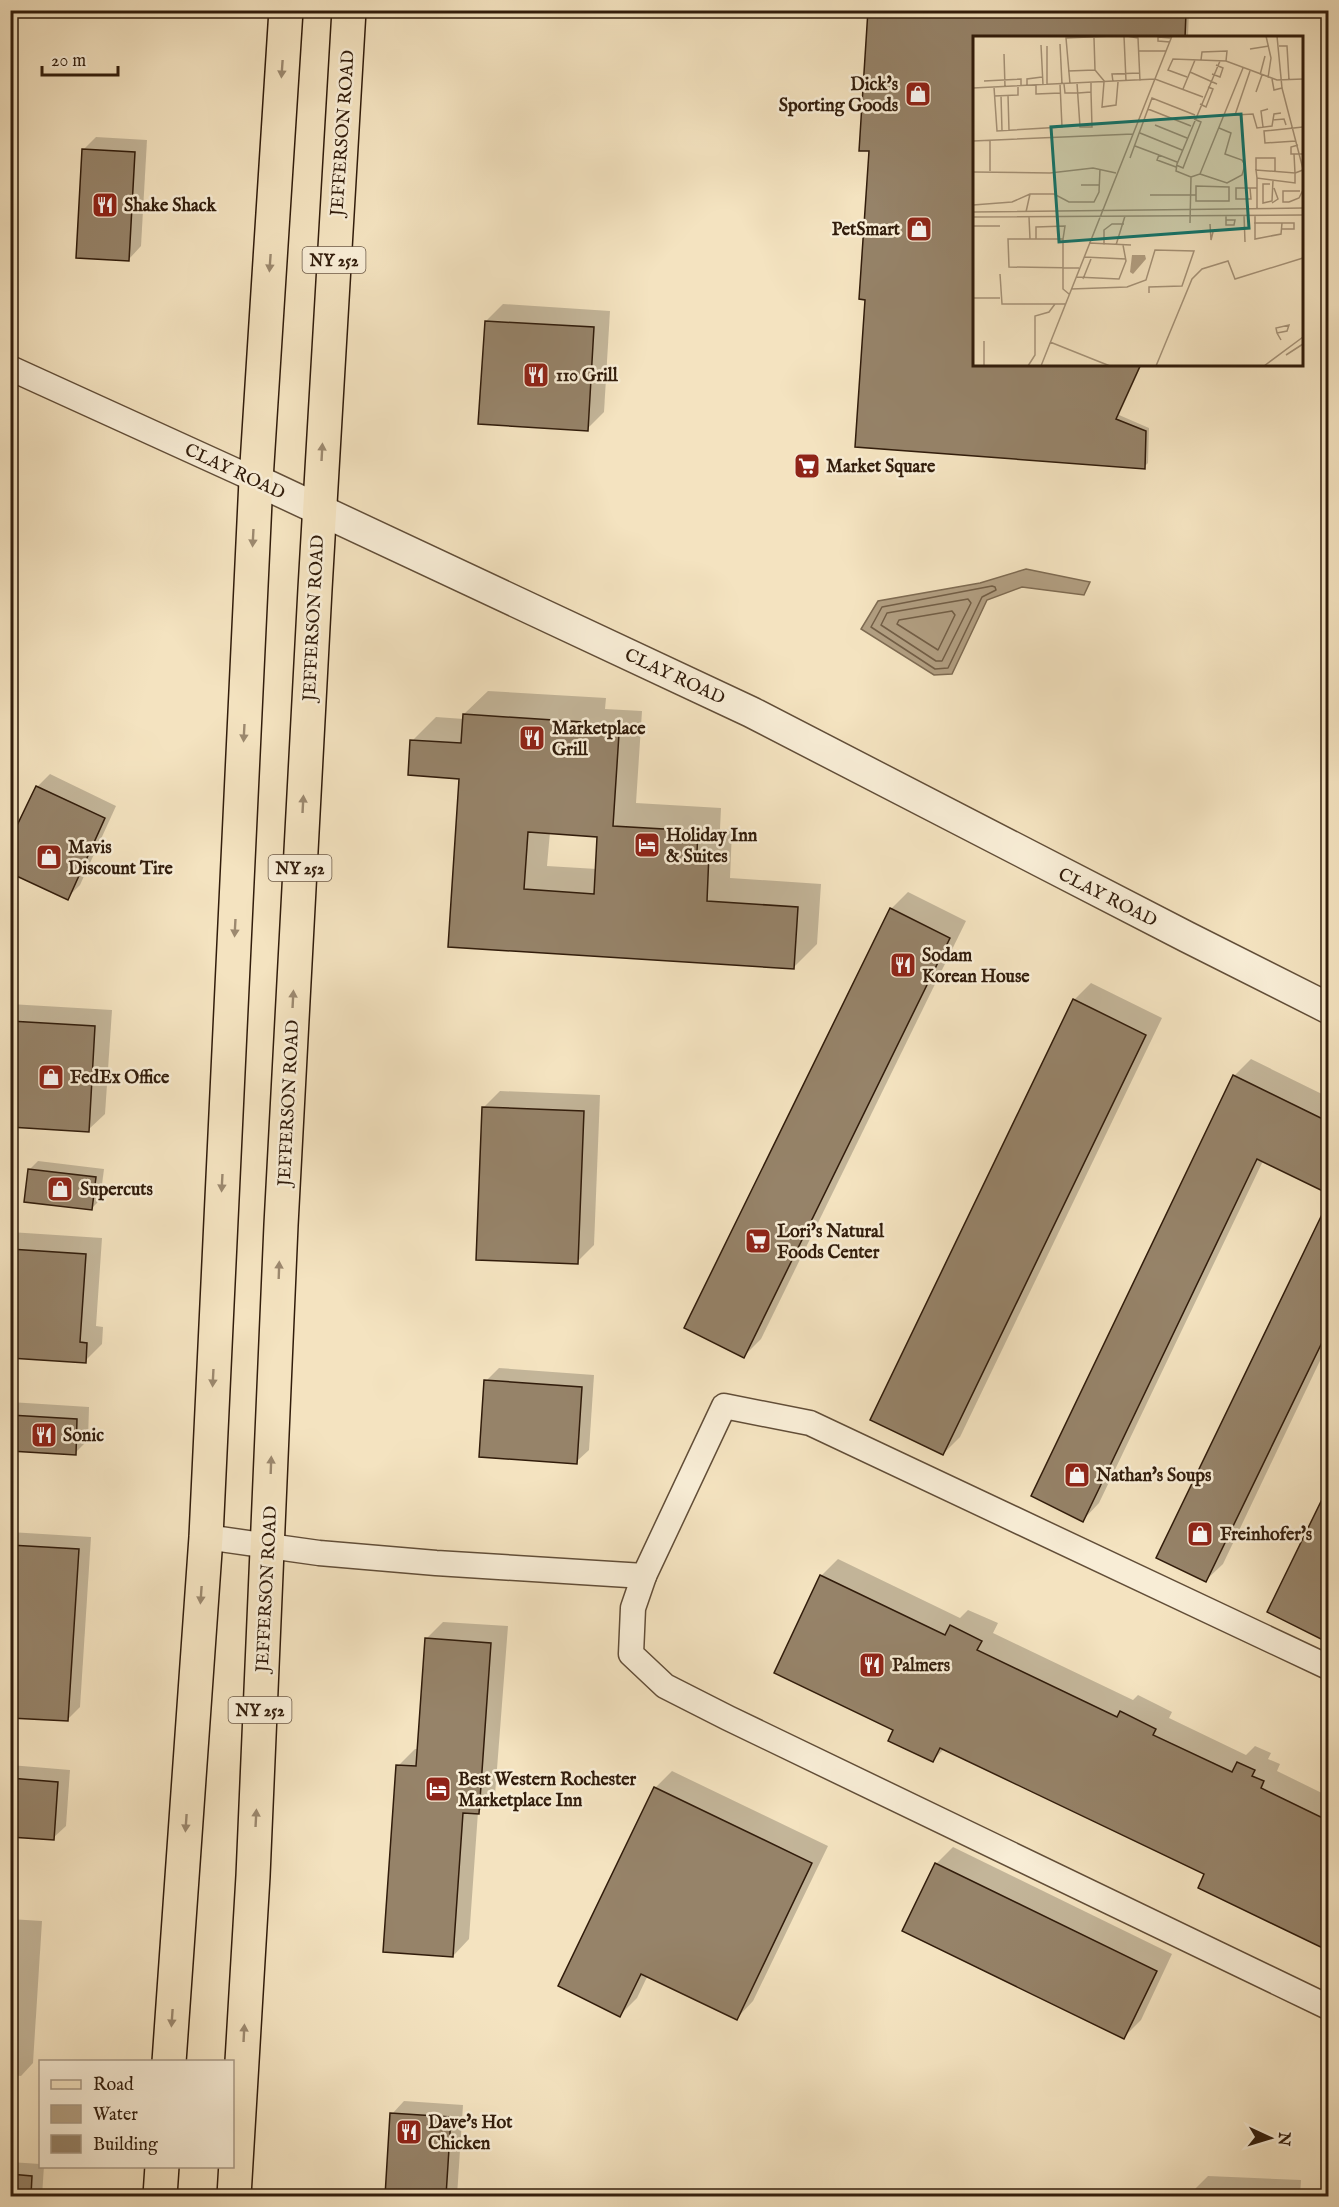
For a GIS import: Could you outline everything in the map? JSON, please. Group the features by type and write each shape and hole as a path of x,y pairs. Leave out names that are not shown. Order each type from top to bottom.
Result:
{"main road":[{"path":"170,2060 206,1537 256,480 286,10"},
{"name":"JEFFERSON ROAD","path":"234,2196 253,1876 282,1214 319,510 349,10"},
{"path":"160,2196 162,2168"}],"street":[{"name":"CLAY ROAD","path":"10,368 567,624 751,712 1329,1008"},
{"path":"1329,1667 810,1423 724,1406 644,1576 633,1608 631,1654 665,1686 1329,2007"},
{"path":"206,1537 318,1553 644,1576"}],"water":[{"path":"1026,569 1090,582 1084,595 1022,587 987,600 952,674 934,675 861,629 878,601 980,583"}],"building":[{"path":"868,10 1186,12 1185,36 973,36 973,366 1140,366 1116,419 1146,431 1145,469 855,447 865,300 859,299 869,151 859,151"},
{"name":"Shake Shack","path":"82,149 135,152 129,261 76,258"},
{"name":"110 Grill","path":"485,321 594,327 588,431 478,424"},
{"name":"Holiday Inn & Suites","path":"463,714 583,722 582,732 619,734 613,826 698,831 697,852 709,853 707,901 798,907 794,969 448,947 459,779 408,775 410,740 461,743","holes":["528,832 597,837 594,894 524,889"]},
{"name":"Mavis Discount Tire","path":"36,786 105,818 68,900 10,873 10,840"},
{"path":"890,908 950,938 744,1358 684,1328"},
{"path":"1073,999 1146,1035 943,1455 870,1420"},
{"name":"FedEx Office","path":"10,1021 95,1026 89,1132 10,1127"},
{"path":"1233,1075 1329,1122 1329,1194 1257,1159 1083,1522 1031,1496"},
{"path":"482,1107 584,1111 578,1264 476,1260"},
{"name":"Supercuts","path":"28,1169 96,1177 92,1210 24,1202"},
{"path":"1329,1200 1329,1328 1206,1582 1156,1558"},
{"path":"10,1249 86,1254 80,1342 87,1343 86,1363 10,1358"},
{"path":"484,1380 582,1387 577,1464 479,1457"},
{"name":"Sonic","path":"10,1415 77,1419 76,1455 10,1451"},
{"path":"1329,1485 1329,1643 1267,1612"},
{"path":"10,1545 79,1549 68,1721 10,1718"},
{"path":"820,1575 945,1635 950,1625 982,1641 977,1650 1117,1717 1120,1711 1156,1729 1153,1735 1232,1772 1237,1762 1255,1770 1252,1776 1264,1781 1261,1788 1329,1821 1329,1951 1198,1888 1204,1874 940,1748 933,1762 888,1741 893,1730 774,1673"},
{"name":"Best Western Rochester Marketplace Inn","path":"425,1638 491,1643 479,1814 463,1813 453,1957 383,1952 396,1765 416,1766"},
{"path":"10,1778 58,1782 54,1840 10,1837"},
{"path":"654,1787 812,1863 737,2020 641,1974 620,2017 558,1986"},
{"path":"935,1863 1157,1971 1124,2039 902,1931"},
{"path":"390,2113 451,2117 446,2196 385,2196"},
{"path":"10,2174 32,2176 31,2196 10,2196"}],"place":[{"name":"Dick's Sporting Goods","path":"918,94"},
{"name":"Shake Shack","path":"105,205"},
{"name":"PetSmart","path":"919,229"},
{"name":"110 Grill","path":"536,375"},
{"name":"Market Square","path":"807,466"},
{"name":"Marketplace Grill","path":"532,738"},
{"name":"Holiday Inn & Suites","path":"647,845"},
{"name":"Mavis Discount Tire","path":"49,857"},
{"name":"Sodam Korean House","path":"903,965"},
{"name":"FedEx Office","path":"51,1077"},
{"name":"Supercuts","path":"60,1189"},
{"name":"Lori's Natural Foods Center","path":"758,1241"},
{"name":"Sonic","path":"44,1435"},
{"name":"Nathan's Soups","path":"1077,1475"},
{"name":"Freinhofer's","path":"1200,1534"},
{"name":"Palmers","path":"872,1665"},
{"name":"Best Western Rochester Marketplace Inn","path":"438,1789"},
{"name":"Dave's Hot Chicken","path":"409,2132"}]}
